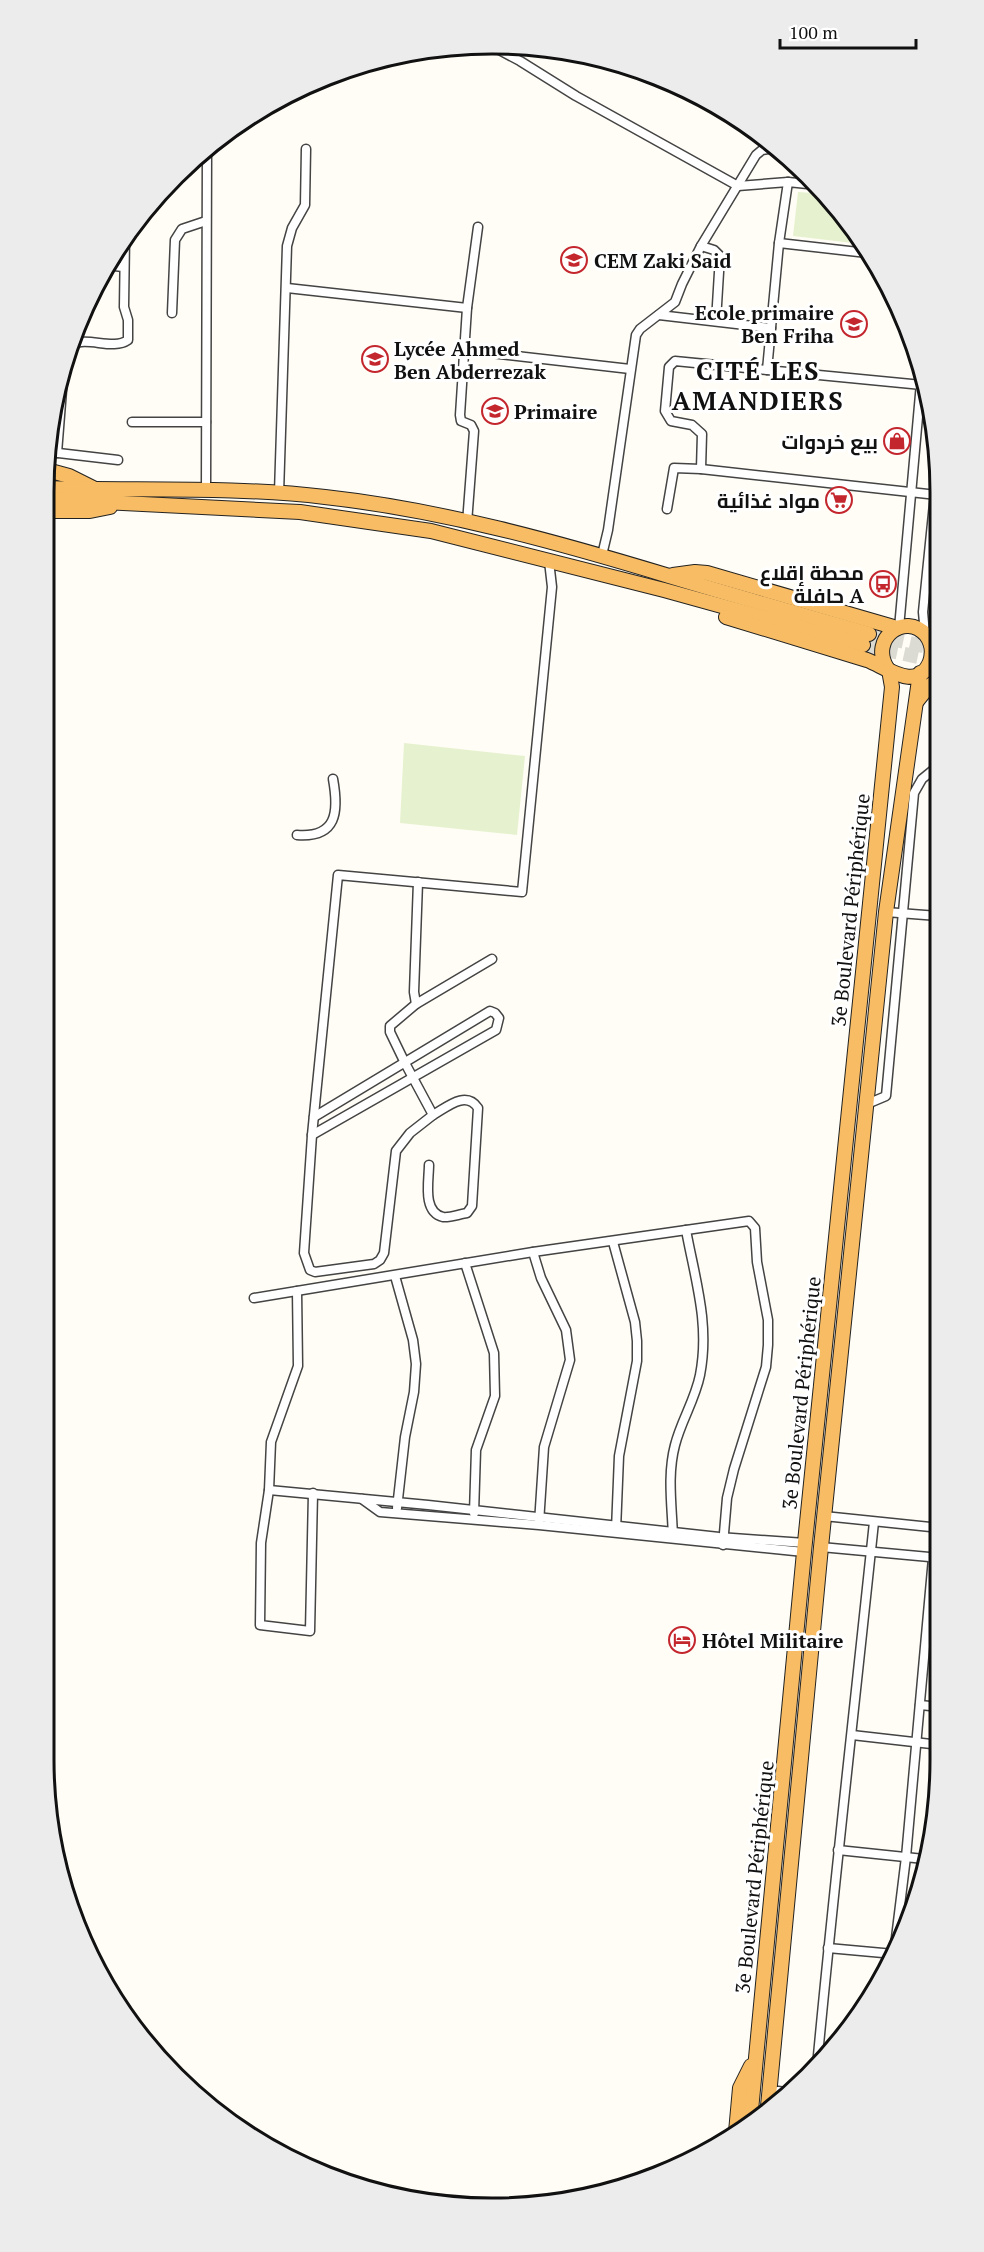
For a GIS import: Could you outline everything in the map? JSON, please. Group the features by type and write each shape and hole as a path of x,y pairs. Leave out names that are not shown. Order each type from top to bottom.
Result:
{"highway":[{"path":"55,472 69,476 89,489"},
{"path":"54,482 89,489"},
{"path":"54,488 206,489 279,493 326,497 404,509 602,555 866,640 432,531 398,525 300,512 54,499"},
{"path":"54,511 90,511 130,503"},
{"path":"669,576 695,572 707,573 898,628 911,627 930,635"},
{"path":"664,590 689,606 867,660 902,677 911,677 921,672 930,661"},
{"path":"888,669 882,657 882,646 887,635 898,628"},
{"path":"867,660 884,674 891,687"},
{"name":"3e Boulevard Périphérique","path":"751,2113 891,687 888,669"},
{"path":"921,672 930,674"},
{"path":"769,2099 824,1516 886,912 921,672"},
{"path":"916,703 921,694 930,687"},
{"path":"808,1514 824,1516"},
{"path":"805,1547 821,1547"},
{"path":"797,1630 813,1631"},
{"path":"737,2123 740,2088 755,2059"},
{"path":"772,2062 780,2090"}],"street":[{"path":"508,55 576,96 738,186 788,182 803,184"},
{"path":"279,493 287,246 292,228 305,205 306,149"},
{"path":"602,555 608,530 636,335 640,329 675,302 701,246 759,152 765,150"},
{"path":"206,489 207,160"},
{"path":"767,370 779,243 788,182"},
{"path":"172,313 175,240 182,229 206,221"},
{"path":"467,522 474,431 471,425 462,423 460,418 467,308 478,227"},
{"path":"779,243 858,252"},
{"path":"701,246 714,250 720,256 716,321"},
{"path":"80,342 121,343 128,340 128,320 124,307 124,256"},
{"path":"117,266 123,267"},
{"path":"287,288 467,308"},
{"path":"658,315 771,328"},
{"path":"465,350 630,369"},
{"path":"701,469 702,434 692,425 671,421 665,411 670,364 678,361 916,383"},
{"path":"898,628 920,400"},
{"path":"132,422 206,422"},
{"path":"56,453 118,460"},
{"path":"667,509 674,468 930,494"},
{"path":"930,549 923,612 930,635"},
{"path":"429,1165 429,1202 433,1211 444,1217 467,1213 472,1206 478,1108 474,1102 467,1099 460,1100 433,1115 410,1133 396,1151 384,1253 380,1260 374,1264 315,1272 310,1270 304,1253 312,1135 338,875 522,892 552,587 549,561"},
{"path":"867,1104 886,1096 914,793 922,779 930,772"},
{"path":"297,835 318,834 332,824 335,808 333,779"},
{"path":"416,1004 414,992 418,882"},
{"path":"886,912 930,916"},
{"path":"433,1115 390,1032 390,1026 416,1004 492,959"},
{"path":"312,1135 496,1030 499,1018 490,1011 314,1117"},
{"path":"254,1298 533,1252 750,1221 755,1228 757,1262 768,1320 768,1345 766,1366 727,1498 724,1541"},
{"path":"673,1536 671,1461 675,1442 700,1376 704,1332 703,1310 686,1230"},
{"path":"613,1242 635,1322 637,1341 637,1360 619,1456 616,1530"},
{"path":"533,1252 541,1278 566,1330 570,1360 567,1377 544,1447 539,1521"},
{"path":"465,1263 494,1353 495,1396 476,1450 474,1515"},
{"path":"395,1276 413,1340 416,1365 396,1513"},
{"path":"297,1291 298,1366 271,1442 261,1544 260,1625 310,1631 313,1493"},
{"path":"268,1490 397,1502 474,1515"},
{"path":"361,1498 380,1512 474,1515 724,1541 805,1547"},
{"path":"824,1516 930,1527"},
{"path":"818,2052 874,1522"},
{"path":"821,1547 930,1557"},
{"path":"897,1927 930,1619"},
{"path":"920,1705 930,1706"},
{"path":"852,1735 930,1744"},
{"path":"838,1850 919,1858"},
{"path":"828,1948 885,1953"}],"green space":[{"path":"798,192 812,193 852,243 793,236"},
{"path":"404,743 525,756 517,835 400,823"}],"tunnel":[{"path":"869,634 930,647"},
{"path":"863,645 930,659"}],"place":[{"name":"CEM Zaki Said","path":"574,260"},
{"name":"Ecole primaire Ben Friha","path":"854,324"},
{"name":"Lycée Ahmed Ben Abderrezak","path":"375,359"},
{"name":"Primaire","path":"495,411"},
{"name":"بيع خردوات","path":"897,441"},
{"name":"مواد غذائية","path":"839,500"},
{"name":"محطة إقلاع حافلة A","path":"883,584"},
{"name":"Hôtel Militaire","path":"682,1640"}],"district":[{"name":"CITÉ LES AMANDIERS","path":"758,385"}]}
